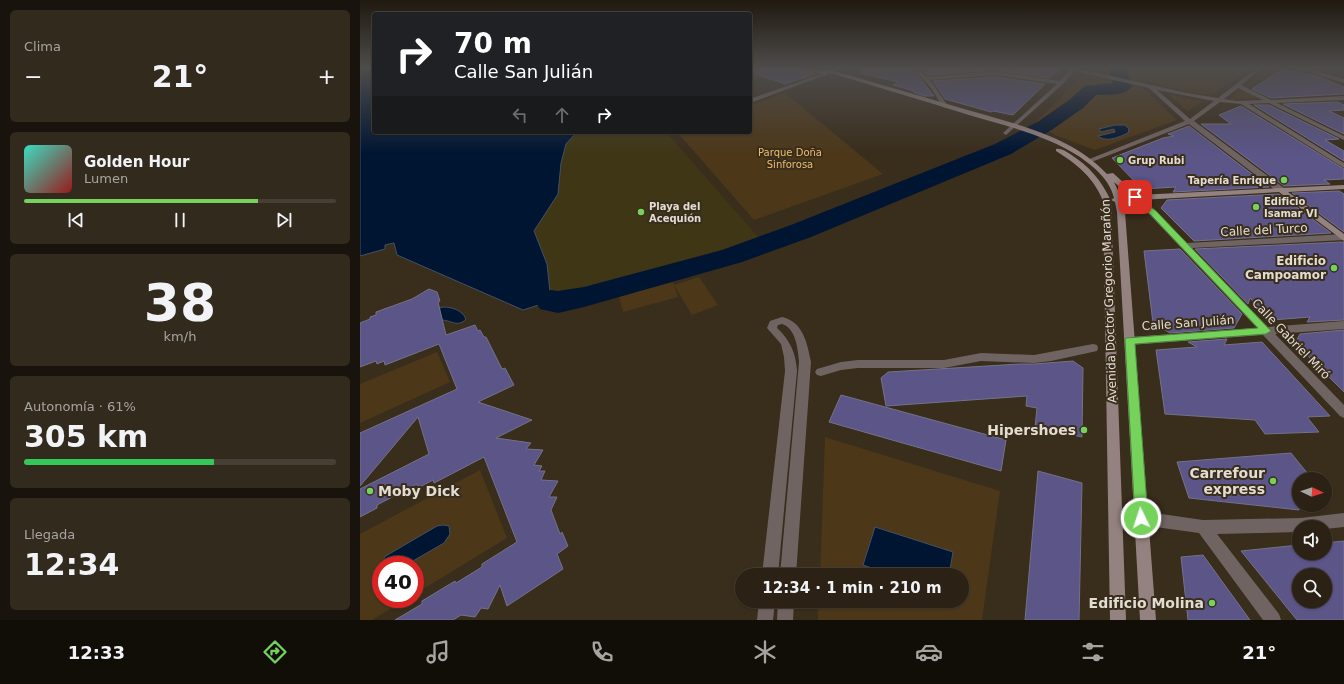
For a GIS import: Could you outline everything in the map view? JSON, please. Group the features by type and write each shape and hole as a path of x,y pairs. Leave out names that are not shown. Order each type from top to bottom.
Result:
{"street":[{"name":"Avenida Doctor Gregorio Marañón","path":"902,97 1013,130"},
{"name":"Avenida Doctor Gregorio Marañón","path":"916,97 1072,150 1091,160 1110,180 1120,199 1148,620"},
{"path":"939,97 945,106"},
{"path":"1013,130 1047,97"},
{"path":"1161,97 1189,121 1344,237"},
{"path":"1198,97 1243,103 1344,98"},
{"path":"1135,197 1091,160 1189,121 1201,114 1222,97"},
{"path":"1262,97 1344,138"},
{"path":"1243,103 1344,166"},
{"name":"Avenida Doctor Gregorio Marañón","path":"1055,145 1091,173 1103,191 1107,201 1118,620"},
{"path":"1107,201 1135,197 1344,187"},
{"name":"Calle Gabriel Miró","path":"1135,197 1153,213 1344,413"},
{"name":"Calle del Turco","path":"1184,246 1344,237"},
{"path":"771,568 791,371 791,361 787,347 784,341 772,328 774,323 780,321 790,324 796,332 803,346 805,362 789,568"},
{"name":"Calle San Julián","path":"1130,340 1344,325"},
{"path":"821,372 840,366 858,364 944,364 980,357 1012,360 1034,359 1093,348"},
{"path":"1141,518 1203,527 1301,525 1344,520"},
{"path":"1203,527 1273,620"},
{"path":"765,620 766,608"},
{"path":"785,620 786,608"}],"green space":[{"name":"Parque Doña Sinforosa","path":"774,97 790,97 883,174 754,220 679,134 752,134 752,104"},
{"path":"1061,97 1152,97 1177,120 1095,150 1055,135 1035,123"},
{"path":"1171,97 1183,97 1203,101 1188,111"},
{"path":"1232,97 1258,98 1233,100 1229,99"},
{"path":"699,277 718,305 692,315 674,285"},
{"path":"673,282 678,297 623,312 619,296"},
{"path":"437,352 450,382 360,423 360,384"},
{"path":"825,437 1000,491 982,620 818,620 818,608 969,608 969,568 820,568"},
{"path":"480,470 507,538 424,589 424,556 372,556 372,608 392,608 372,620 360,620 360,534"}],"sand":[{"name":"Playa del Acequión","path":"575,134 668,134 759,238 672,268 573,293 568,291 551,301 547,264 534,231 558,194 561,163 566,144"}],"water":[{"path":"360,97 372,97 372,134 575,134 566,144 561,163 558,194 534,231 547,264 551,301 523,310 397,255 394,243 385,245 385,249 360,256"},
{"path":"1115,125 1125,125 1129,129 1128,133 1117,138 1109,139 1098,136 1115,132 1114,129 1101,132 1099,129"},
{"path":"443,307 462,313 466,319 460,323 441,320 437,309"},
{"path":"437,526 449,526 450,534 444,543 422,556 386,556"},
{"path":"875,527 953,552 950,568 872,568 863,565"}],"building":[{"path":"944,97 1032,97 1013,115 993,111 991,112 945,99"},
{"path":"1269,97 1290,97 1271,98"},
{"path":"1338,102 1344,105 1344,110 1329,111 1344,118 1344,134 1283,104"},
{"path":"1254,105 1269,105 1339,139 1325,140 1344,151 1344,161"},
{"path":"1241,106 1344,169 1344,179 1324,180 1330,184 1284,186 1201,124 1231,124 1219,115"},
{"path":"1189,126 1269,187 1173,192 1176,187 1142,189 1112,158 1163,138 1174,136 1168,134"},
{"path":"1339,191 1344,194 1344,232 1292,193"},
{"path":"1279,194 1331,233 1194,241 1161,208 1167,200"},
{"path":"1344,242 1344,320 1307,322 1310,317 1272,320 1250,298 1248,304 1195,249"},
{"path":"1180,249 1242,314 1234,328 1170,333 1153,323 1144,251"},
{"path":"429,289 437,292 446,335 475,325 478,331 480,330 484,337 486,337 502,369 505,368 514,385 478,402 532,420 496,438 531,443 526,449 543,450 534,465 542,466 539,471 545,471 541,480 558,481 549,497 557,497 551,510 560,534 562,532 568,546 557,554 563,569 507,606 500,585 488,609 481,608 475,617 461,615 453,620 395,620 415,608 424,608 424,600 482,567 482,564 517,542 484,457 434,483 433,480 418,488 417,484 377,505 377,508 360,517 360,489 429,454 418,417 360,486 360,433 457,389 439,344 385,365 384,361 377,364 376,361 360,367 360,323 376,315 376,312 412,299"},
{"path":"1344,330 1344,392 1295,343 1300,334"},
{"path":"1227,339 1224,345 1262,342 1330,416 1307,417 1319,432 1265,434 1255,420 1165,414 1156,350 1197,347 1188,342"},
{"path":"1073,361 1083,368 1082,437 1035,427 1037,408 1026,406 1027,396 886,406 881,378 888,372"},
{"path":"841,395 1006,440 1001,471 829,422"},
{"path":"1291,453 1306,472 1292,472 1292,509 1189,498 1177,462"},
{"path":"1038,471 1082,483 1079,620 1025,620"},
{"path":"1344,541 1344,620 1297,620 1241,551 1292,546 1292,560 1332,560 1332,542"},
{"name":"Edificio Molina","path":"1203,555 1250,620 1188,620 1181,557"}],"waterway":[{"path":"551,301 558,302 584,297 732,256 801,231 1003,149 1046,125 1084,97"}],"place":[{"name":"Grup Rubi","path":"1120,160"},
{"name":"Tapería Enrique","path":"1284,180"},
{"name":"Edificio Isamar VI","path":"1256,207"},
{"name":"Playa del Acequión","path":"641,212"},
{"name":"Edificio Campoamor","path":"1334,268"},
{"name":"Hipershoes","path":"1084,430"},
{"name":"Carrefour express","path":"1273,481"},
{"name":"Moby Dick","path":"370,491"},
{"name":"Edificio Molina","path":"1212,603"}],"route":[{"path":"1135,197 1153,213 1266,331 1130,340 1141,518"}]}
